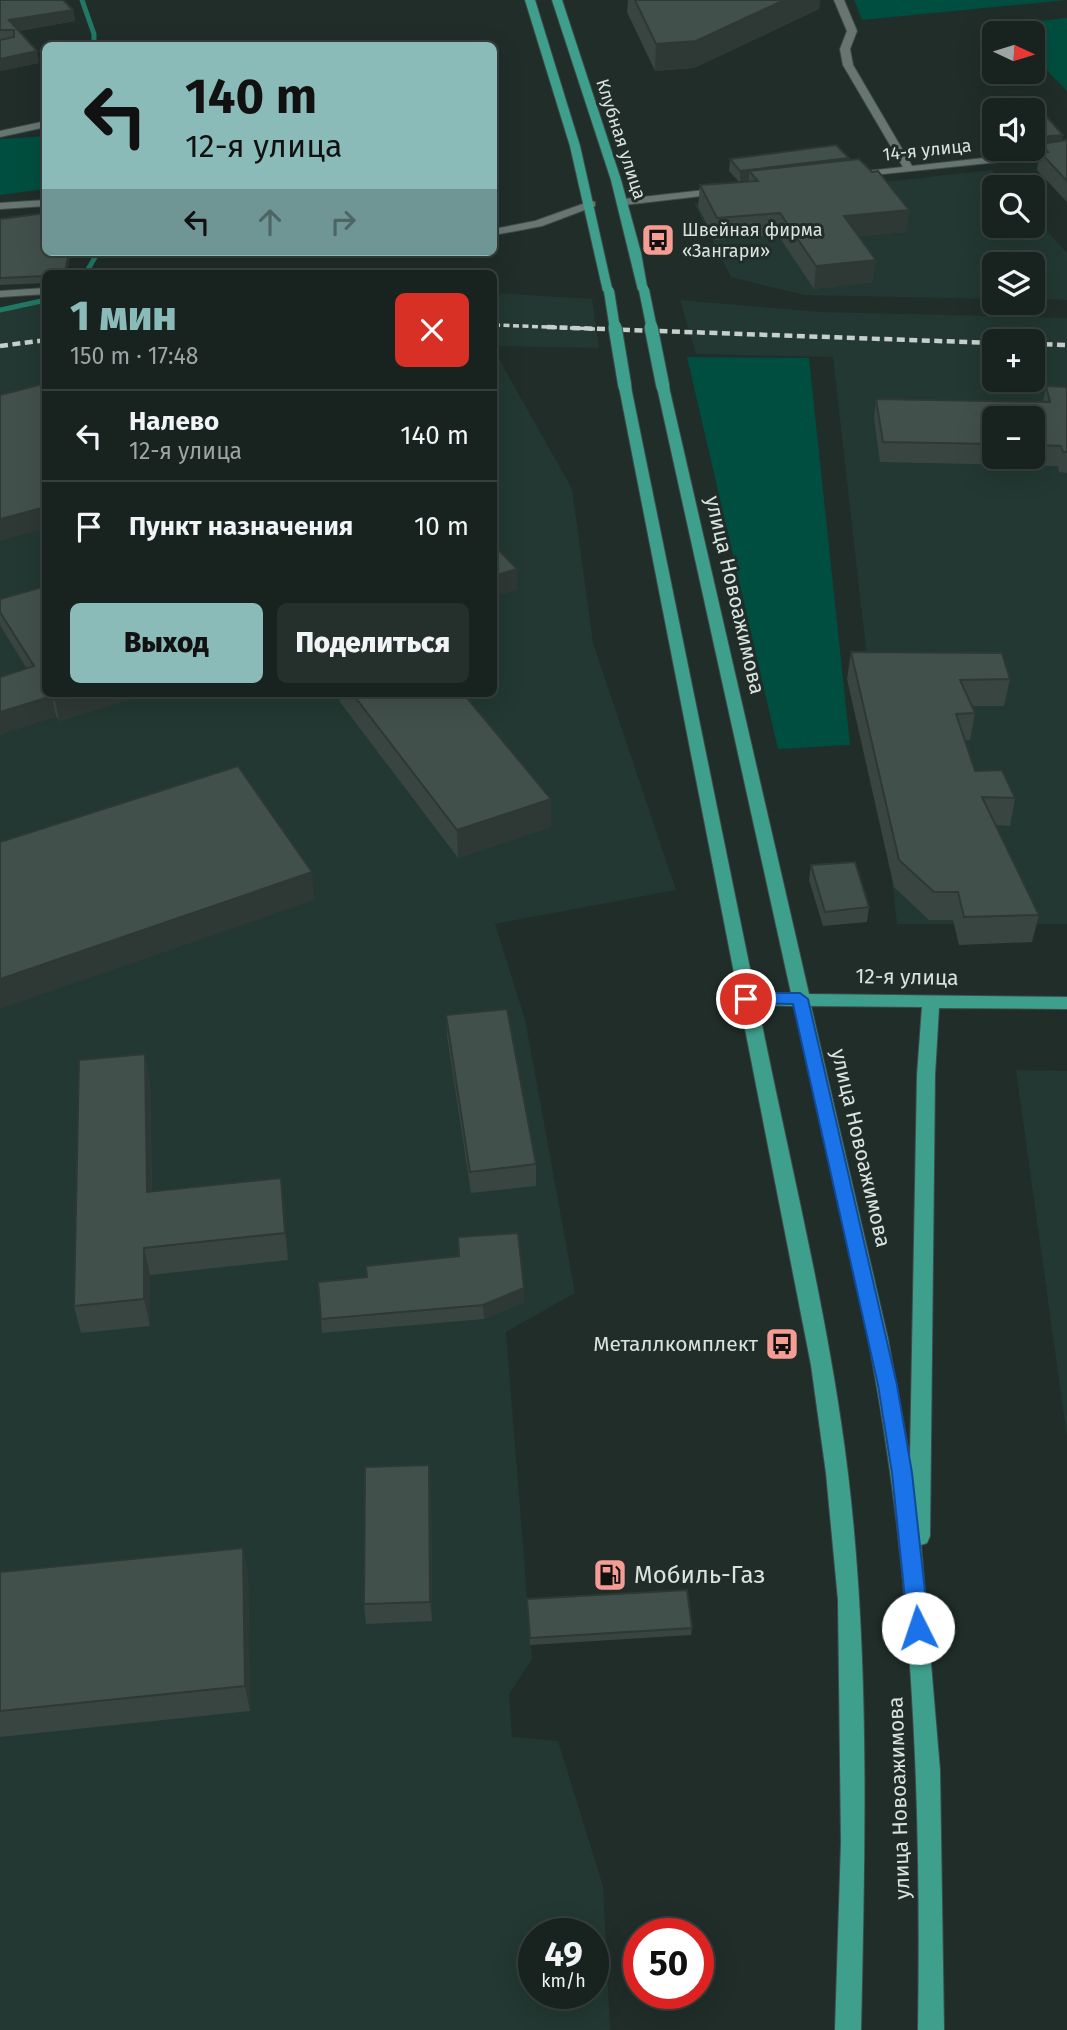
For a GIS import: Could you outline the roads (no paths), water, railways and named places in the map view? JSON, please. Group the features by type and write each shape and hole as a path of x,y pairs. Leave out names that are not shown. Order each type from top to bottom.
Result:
{"main road":[{"name":"Клубная улица","path":"530,0 607,203 645,290"},
{"name":"Клубная улица","path":"557,0 607,203 609,291 625,387 746,999"},
{"name":"улица Новоажимова","path":"645,290 663,387 888,1385 902,1473 917,1602 928,1806 931,2030"},
{"name":"12-я улица","path":"746,999 1067,1003"},
{"path":"746,999 819,1353 837,1473 849,1600 853,1842 848,2030"},
{"path":"917,1602 926,1075 931,1000"}],"street":[{"path":"839,0 852,31 845,49 848,65 909,169"},
{"path":"0,134 42,125"},
{"name":"14-я улица","path":"843,177 1067,152"},
{"path":"497,231 538,224 607,203 736,189"},
{"path":"0,206 42,203"},
{"path":"0,293 42,291"}],"waterway":[{"path":"82,0 94,34 94,42"},
{"path":"88,270 96,256"},
{"path":"0,310 42,301"}],"railway":[{"path":"497,325 596,329"},
{"path":"547,327 982,343"},
{"path":"0,346 42,341"},
{"path":"1045,344 1067,345"}],"place":[{"name":"Швейная фирма «Зангари»","path":"658,240"},
{"name":"Металлкомплект","path":"782,1344"},
{"name":"Мобиль-Газ","path":"610,1575"}]}
